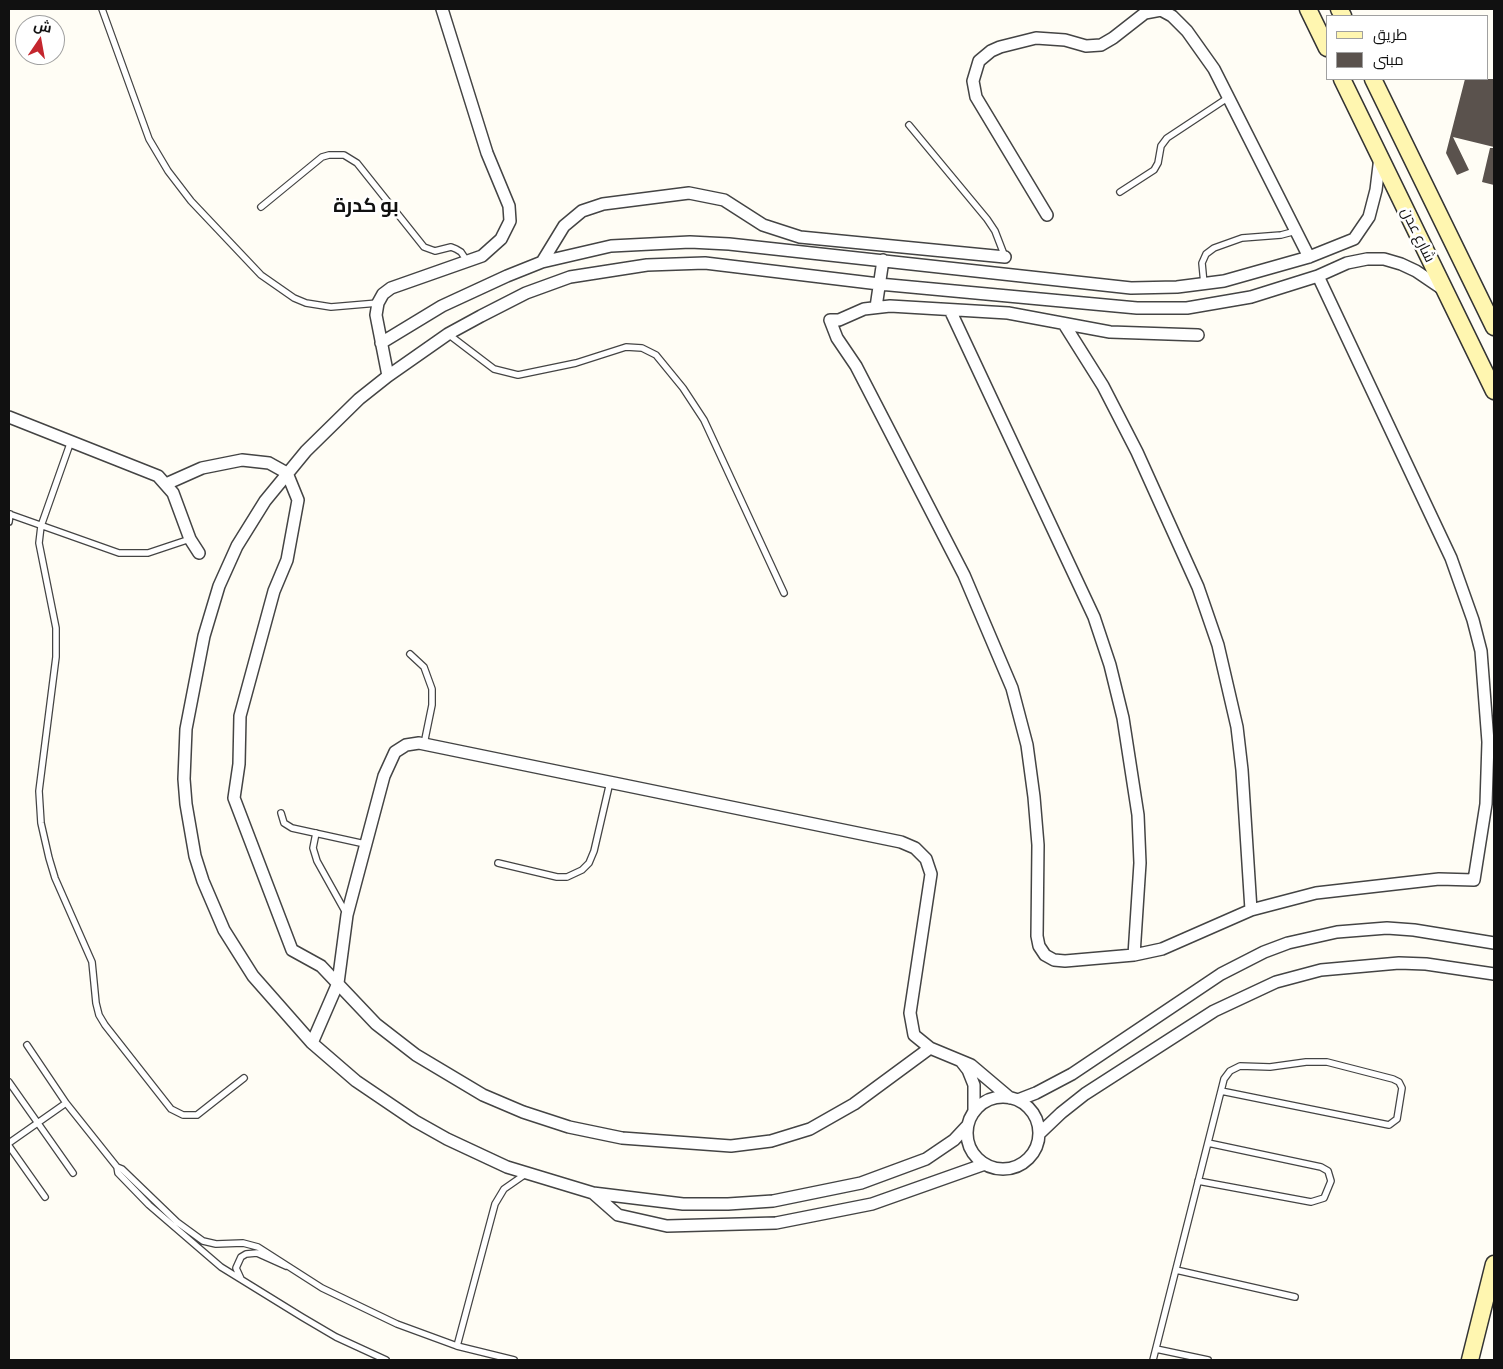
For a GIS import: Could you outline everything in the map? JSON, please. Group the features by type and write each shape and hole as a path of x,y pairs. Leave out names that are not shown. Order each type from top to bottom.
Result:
{"street":[{"path":"388,376 376,315 378,303 383,294 391,288 482,256 501,239 510,221 508,206 487,153 442,9"},
{"path":"1308,9 1326,46"},
{"path":"1047,215 976,96 973,81 979,61 991,51 1036,38 1065,40 1086,46 1100,45 1113,38 1145,13 1161,10 1172,16 1198,44 1229,98 1308,257"},
{"name":"شارع عدن","path":"1342,80 1494,391"},
{"name":"شارع عدن","path":"1373,80 1494,327"},
{"path":"381,343 442,306 474,290 542,262 612,246 690,242 757,246 1154,289 1204,284 1247,276 1308,257 1354,239 1369,217 1376,190 1380,157"},
{"path":"542,262 564,226 582,211 603,204 689,193 724,200 763,225 800,237 1005,257"},
{"path":"958,1058 971,1077 975,1104 974,1112 968,1125 954,1140 920,1161 861,1183 772,1201 728,1204 683,1204 593,1193 528,1173 479,1155 416,1121 356,1081 312,1043 253,976 224,930 203,882 195,856 187,813 184,779 185,746 190,704 204,636 219,586 237,546 250,523 287,473 332,425 388,376 448,334 526,292 570,277 647,264 705,263 879,284 1137,308 1187,308 1231,302 1318,276 1347,263 1367,259 1384,259 1416,271 1446,291"},
{"path":"876,307 884,260"},
{"path":"1198,335 1143,335 1064,324 1008,313 950,310 876,307 839,320 830,320 837,338 856,366 964,575 1012,688 1026,745 1034,797 1038,845 1037,936 1039,946 1045,955 1054,960 1065,962 1134,956 1162,949 1251,910 1316,893 1439,879 1474,880 1486,804 1488,742 1481,652 1465,597 1438,529 1318,276"},
{"path":"950,310 1094,616 1110,665 1123,718 1138,815 1140,863 1134,956"},
{"path":"1064,324 1103,386 1138,452 1191,570 1218,645 1229,686 1239,744 1251,910"},
{"path":"9,417 148,471 166,484 172,493 190,539 199,553"},
{"path":"166,484 202,468 242,460 269,463 287,473 298,500 286,560 274,591 240,716 239,764 234,798 292,950 321,966 360,1009 395,1040 459,1082 502,1104 543,1120 622,1138 731,1146 758,1144 790,1136 816,1126 854,1104 930,1048"},
{"path":"312,1043 338,984 347,915 365,844 391,757 406,745 424,744 901,842 915,848 926,859 931,874 910,1014 910,1025 914,1035 930,1048 971,1065 1034,1114 1039,1134"},
{"path":"974,1112 989,1100 1014,1099 1036,1093 1072,1074 1221,974 1264,952 1288,943 1337,932 1387,928 1414,930 1494,943"},
{"path":"968,1125 967,1134 972,1152 985,1164 1002,1169 1018,1166 1032,1156 1039,1134 1085,1094 1214,1011 1276,982 1322,970 1399,963 1426,964 1494,974"},
{"path":"593,1193 618,1215 667,1226 776,1223 872,1204 985,1164"},
{"path":"1470,1360 1494,1264"}],"lane":[{"path":"102,9 149,139 168,171 191,201 261,274 294,298 306,303 331,307 378,303"},
{"path":"1120,192 1154,170 1158,163 1161,146 1167,138 1229,98"},
{"path":"909,125 987,219 995,231 1005,257"},
{"path":"261,207 322,157 329,155 344,156 357,164 424,248 435,251 445,248 456,249 461,252 467,261"},
{"path":"1204,284 1202,263 1206,254 1214,248 1242,238 1266,237 1296,232"},
{"path":"448,334 494,370 518,375 576,363 626,347 642,348 656,355 683,388 704,420 784,593"},
{"path":"71,441 41,526 40,552 54,613 56,643 39,791 42,823 55,878 92,962 96,1004 105,1025 176,1113 190,1116 197,1115 244,1078"},
{"path":"9,522 10,514 101,548 128,554 158,550 190,539"},
{"path":"410,654 424,667 432,689 432,705 424,744"},
{"path":"498,863 557,877 567,877 582,870 589,863 594,851 610,782"},
{"path":"281,813 287,826 365,844"},
{"path":"316,833 313,848 317,861 347,915"},
{"path":"27,1045 66,1103 117,1167 122,1169 195,1236 216,1244 250,1244 266,1251 322,1288 371,1312 427,1336 457,1346 514,1360"},
{"path":"1153,1360 1221,1091 1226,1075 1235,1068 1279,1067 1317,1062 1393,1079 1399,1082 1402,1088 1397,1119 1389,1125 1221,1091"},
{"path":"9,1082 73,1173"},
{"path":"45,1197 9,1144 66,1103"},
{"path":"1198,1181 1311,1202 1324,1198 1331,1181 1328,1171 1321,1167 1208,1144"},
{"path":"117,1167 118,1173 172,1226 242,1281 336,1337 386,1360"},
{"path":"457,1346 495,1204 504,1189 528,1173"},
{"path":"242,1281 236,1268 241,1257 246,1254 257,1253 276,1263 290,1267"},
{"path":"1176,1270 1296,1297"},
{"path":"1156,1349 1208,1360"}],"building":[{"path":"1494,79 1494,147 1453,137 1469,170 1457,175 1446,153 1465,80"},
{"path":"1490,148 1494,148 1494,185 1482,182"}],"district":[{"name":"بو كدرة","path":"366,206"}]}
